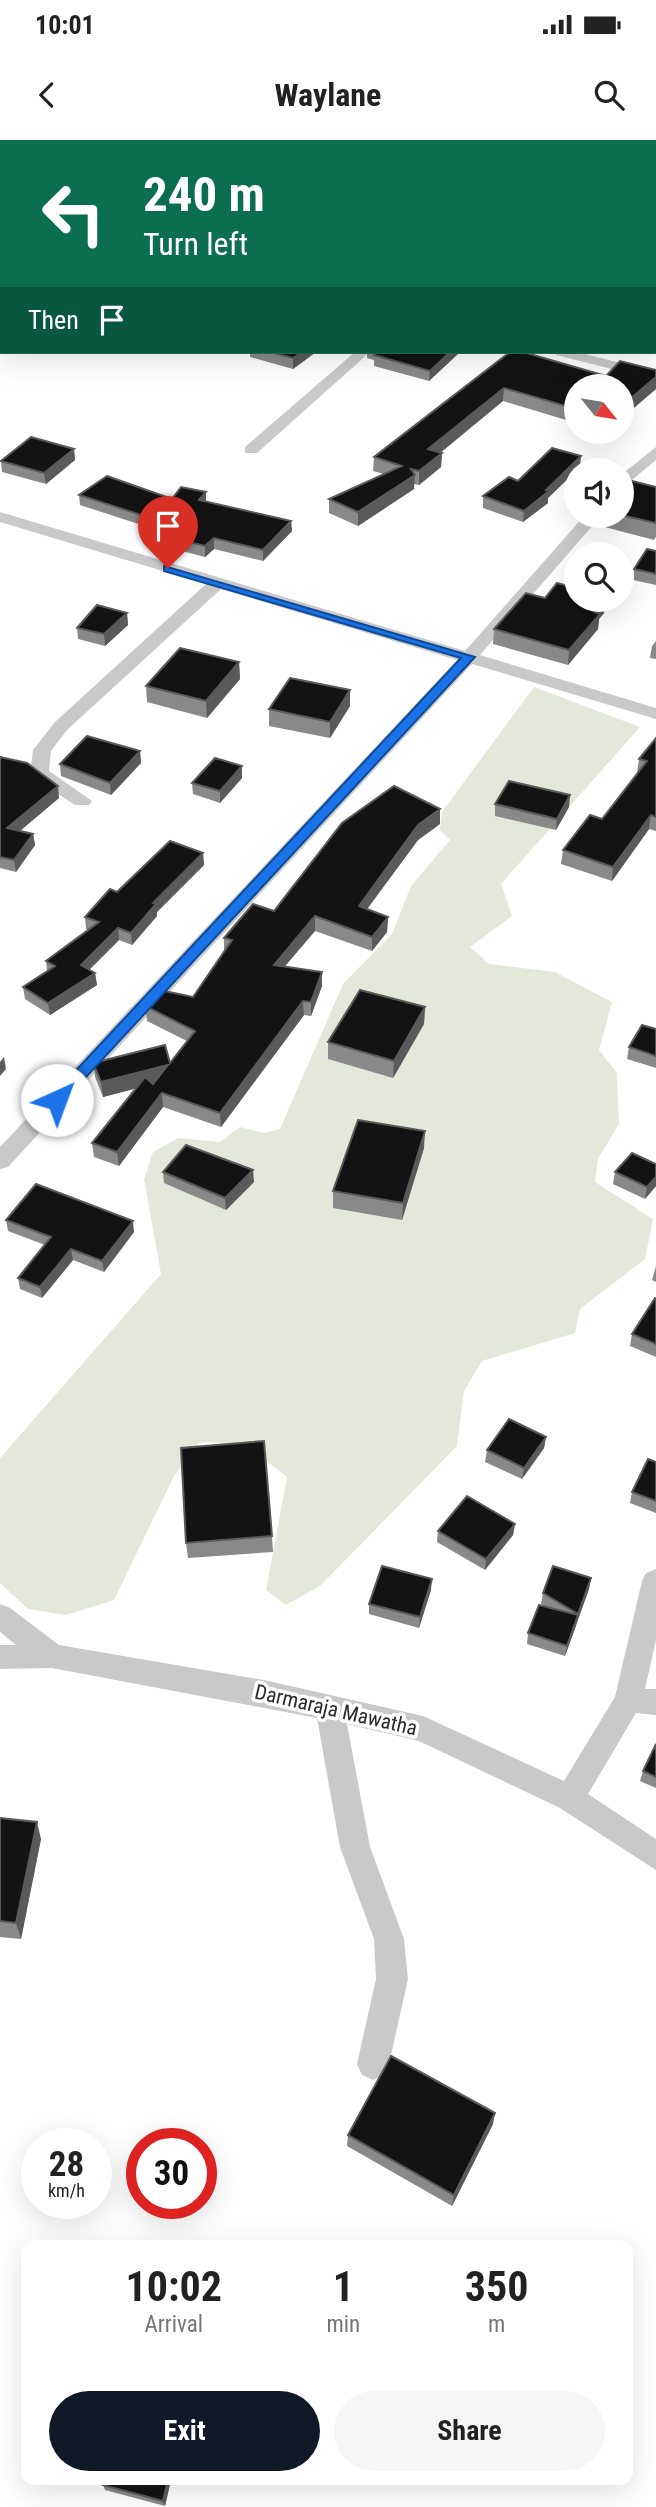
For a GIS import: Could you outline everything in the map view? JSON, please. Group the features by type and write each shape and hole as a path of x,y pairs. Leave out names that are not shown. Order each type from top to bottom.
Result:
{"street":[{"path":"251,450 361,354"},
{"path":"569,354 656,376"},
{"path":"634,472 656,452"},
{"path":"0,517 656,714"},
{"path":"0,536 20,524"},
{"path":"0,1161 469,657 582,528"},
{"path":"82,801 39,773 42,750 61,726 217,583"},
{"path":"570,1798 642,1701 656,1581"},
{"name":"Darmaraja Mawatha","path":"0,1616 52,1656 264,1693 423,1729 570,1798 656,1856"},
{"path":"0,1657 52,1656"},
{"path":"329,1707 355,1847 389,1939 392,1979 373,2064"}],"shaded area":[{"path":"534,687 640,727 501,884 512,916 470,947 489,964 555,972 612,1002 599,1050 617,1073 619,1124 598,1159 595,1182 653,1219 645,1259 580,1309 575,1333 482,1361 464,1391 457,1446 320,1586 286,1605 266,1590 287,1477 246,1450 224,1443 199,1443 174,1476 114,1600 66,1615 28,1609 0,1583 0,1458 161,1274 144,1179 153,1152 178,1138 220,1142 240,1127 264,1133 280,1129 343,984 392,934 411,886 450,840 440,830 442,812"}],"building":[{"path":"278,354 299,354 293,358"},
{"path":"375,354 448,354 430,371"},
{"path":"507,354 530,354 599,374 564,374 564,406 504,388 428,449 442,453 419,471 411,469 415,475 358,512 329,499 402,466 374,457"},
{"path":"620,361 656,370 656,377 634,396 634,374 608,374"},
{"path":"31,437 74,449 44,473 1,461"},
{"path":"552,448 581,456 564,458 564,473 546,490 549,491 524,511 483,496 509,477 518,481"},
{"path":"107,476 172,499 181,487 206,492 199,500 291,521 263,550 214,538 205,546 158,534 166,523 79,495"},
{"path":"634,482 656,487 656,523 634,518"},
{"path":"647,549 656,551 656,574 634,569"},
{"path":"557,583 564,585 564,612 600,614 569,650 494,629 526,593 545,598"},
{"path":"97,605 127,613 104,634 77,628"},
{"path":"180,648 239,662 206,701 146,686"},
{"path":"290,678 350,690 330,722 269,709"},
{"path":"87,736 140,751 110,783 60,764"},
{"path":"656,738 656,817 651,815 613,867 563,850 590,815 602,819 647,761 639,759"},
{"path":"0,757 27,763 58,786 7,828 33,834 14,860 0,857"},
{"path":"215,758 242,766 220,791 192,783"},
{"path":"509,781 570,795 557,819 495,804"},
{"path":"394,786 440,809 418,825 359,906 388,917 372,937 315,916 274,965 322,972 311,1002 303,1001 220,1113 162,1093 117,1152 92,1143 145,1077 153,1084 168,1065 101,1082 93,1063 165,1045 170,1063 195,1031 145,1006 160,990 193,997 232,940 224,938 253,904 274,911 342,823"},
{"path":"170,841 203,853 153,903 156,904 131,933 118,928 81,965 95,973 48,1003 23,987 55,966 46,961 99,922 85,917 110,889 117,892"},
{"path":"360,990 425,1007 394,1061 328,1042"},
{"path":"642,1025 656,1029 656,1056 629,1047"},
{"path":"358,1120 425,1131 403,1203 333,1191"},
{"path":"186,1145 253,1170 225,1198 163,1172"},
{"path":"632,1153 656,1164 656,1177 647,1187 615,1172"},
{"path":"36,1184 133,1221 102,1261 71,1249 40,1287 18,1278 51,1237 6,1220"},
{"path":"656,1298 656,1344 632,1334"},
{"path":"509,1419 546,1437 524,1468 487,1450"},
{"path":"264,1441 272,1536 186,1543 181,1448"},
{"path":"648,1459 656,1462 656,1501 632,1492"},
{"path":"467,1496 515,1524 486,1559 438,1531"},
{"path":"382,1566 432,1579 420,1617 369,1604"},
{"path":"553,1566 591,1578 578,1614 543,1593"},
{"path":"539,1605 578,1615 567,1646 528,1633"},
{"path":"656,1744 656,1777 643,1771"},
{"path":"0,1818 37,1822 16,1923 0,1921"},
{"path":"391,2056 495,2113 454,2195 348,2135"},
{"path":"103,2485 167,2485 163,2501"}],"route":[{"path":"57,1100 469,657 353,625 168,568"}]}
